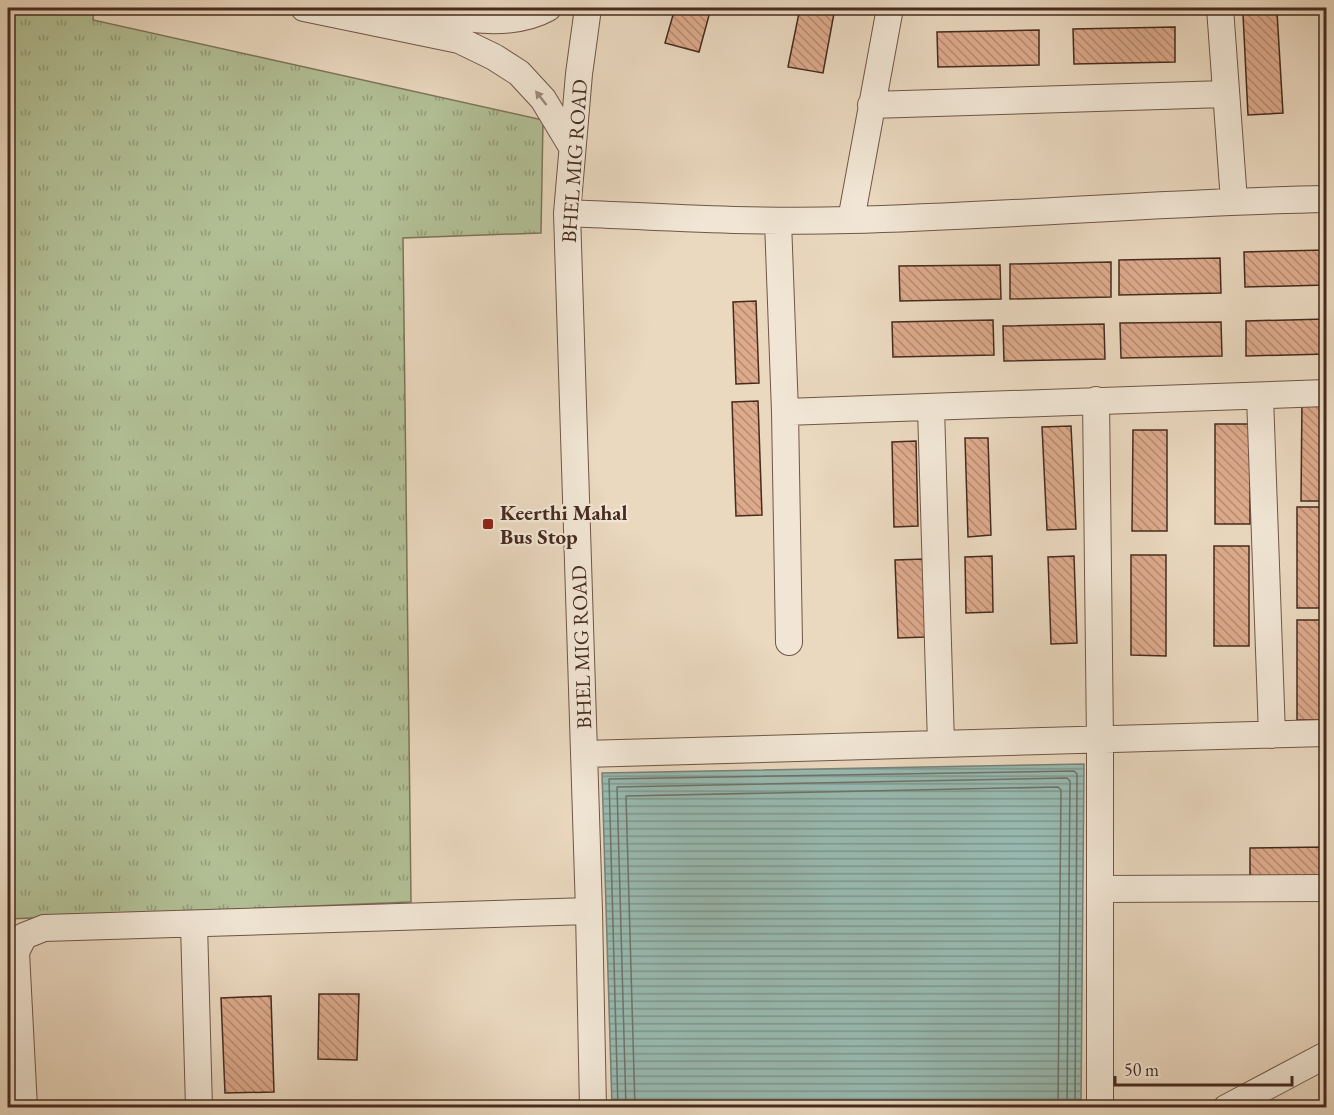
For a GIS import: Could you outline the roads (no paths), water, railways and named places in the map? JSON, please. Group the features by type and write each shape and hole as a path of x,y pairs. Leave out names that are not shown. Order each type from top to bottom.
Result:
{"street":[{"path":"304,8 459,40 494,57 519,73 543,99 572,147"},
{"path":"410,8 464,19 511,19 548,8"},
{"name":"BHEL MIG ROAD","path":"588,8 567,213 593,1107"},
{"path":"851,220 890,8"},
{"path":"1220,8 1233,201"},
{"path":"871,105 1225,94"},
{"path":"567,213 778,221 851,220 1233,201 1326,199"},
{"path":"778,221 785,412 789,642"},
{"path":"785,412 1326,393"},
{"path":"1260,396 1272,735"},
{"path":"1096,400 1100,740 1100,1107"},
{"path":"931,408 941,744"},
{"path":"584,754 1326,733"},
{"path":"1100,888 1326,888"},
{"path":"24,1107 16,952 24,936 44,928 589,911"},
{"path":"194,924 199,1107"},
{"path":"1226,1107 1326,1055"}],"water":[{"path":"1084,764 1081,1107 612,1107 602,773"}],"place":[{"name":"Keerthi Mahal Bus Stop","path":"488,524"}]}
